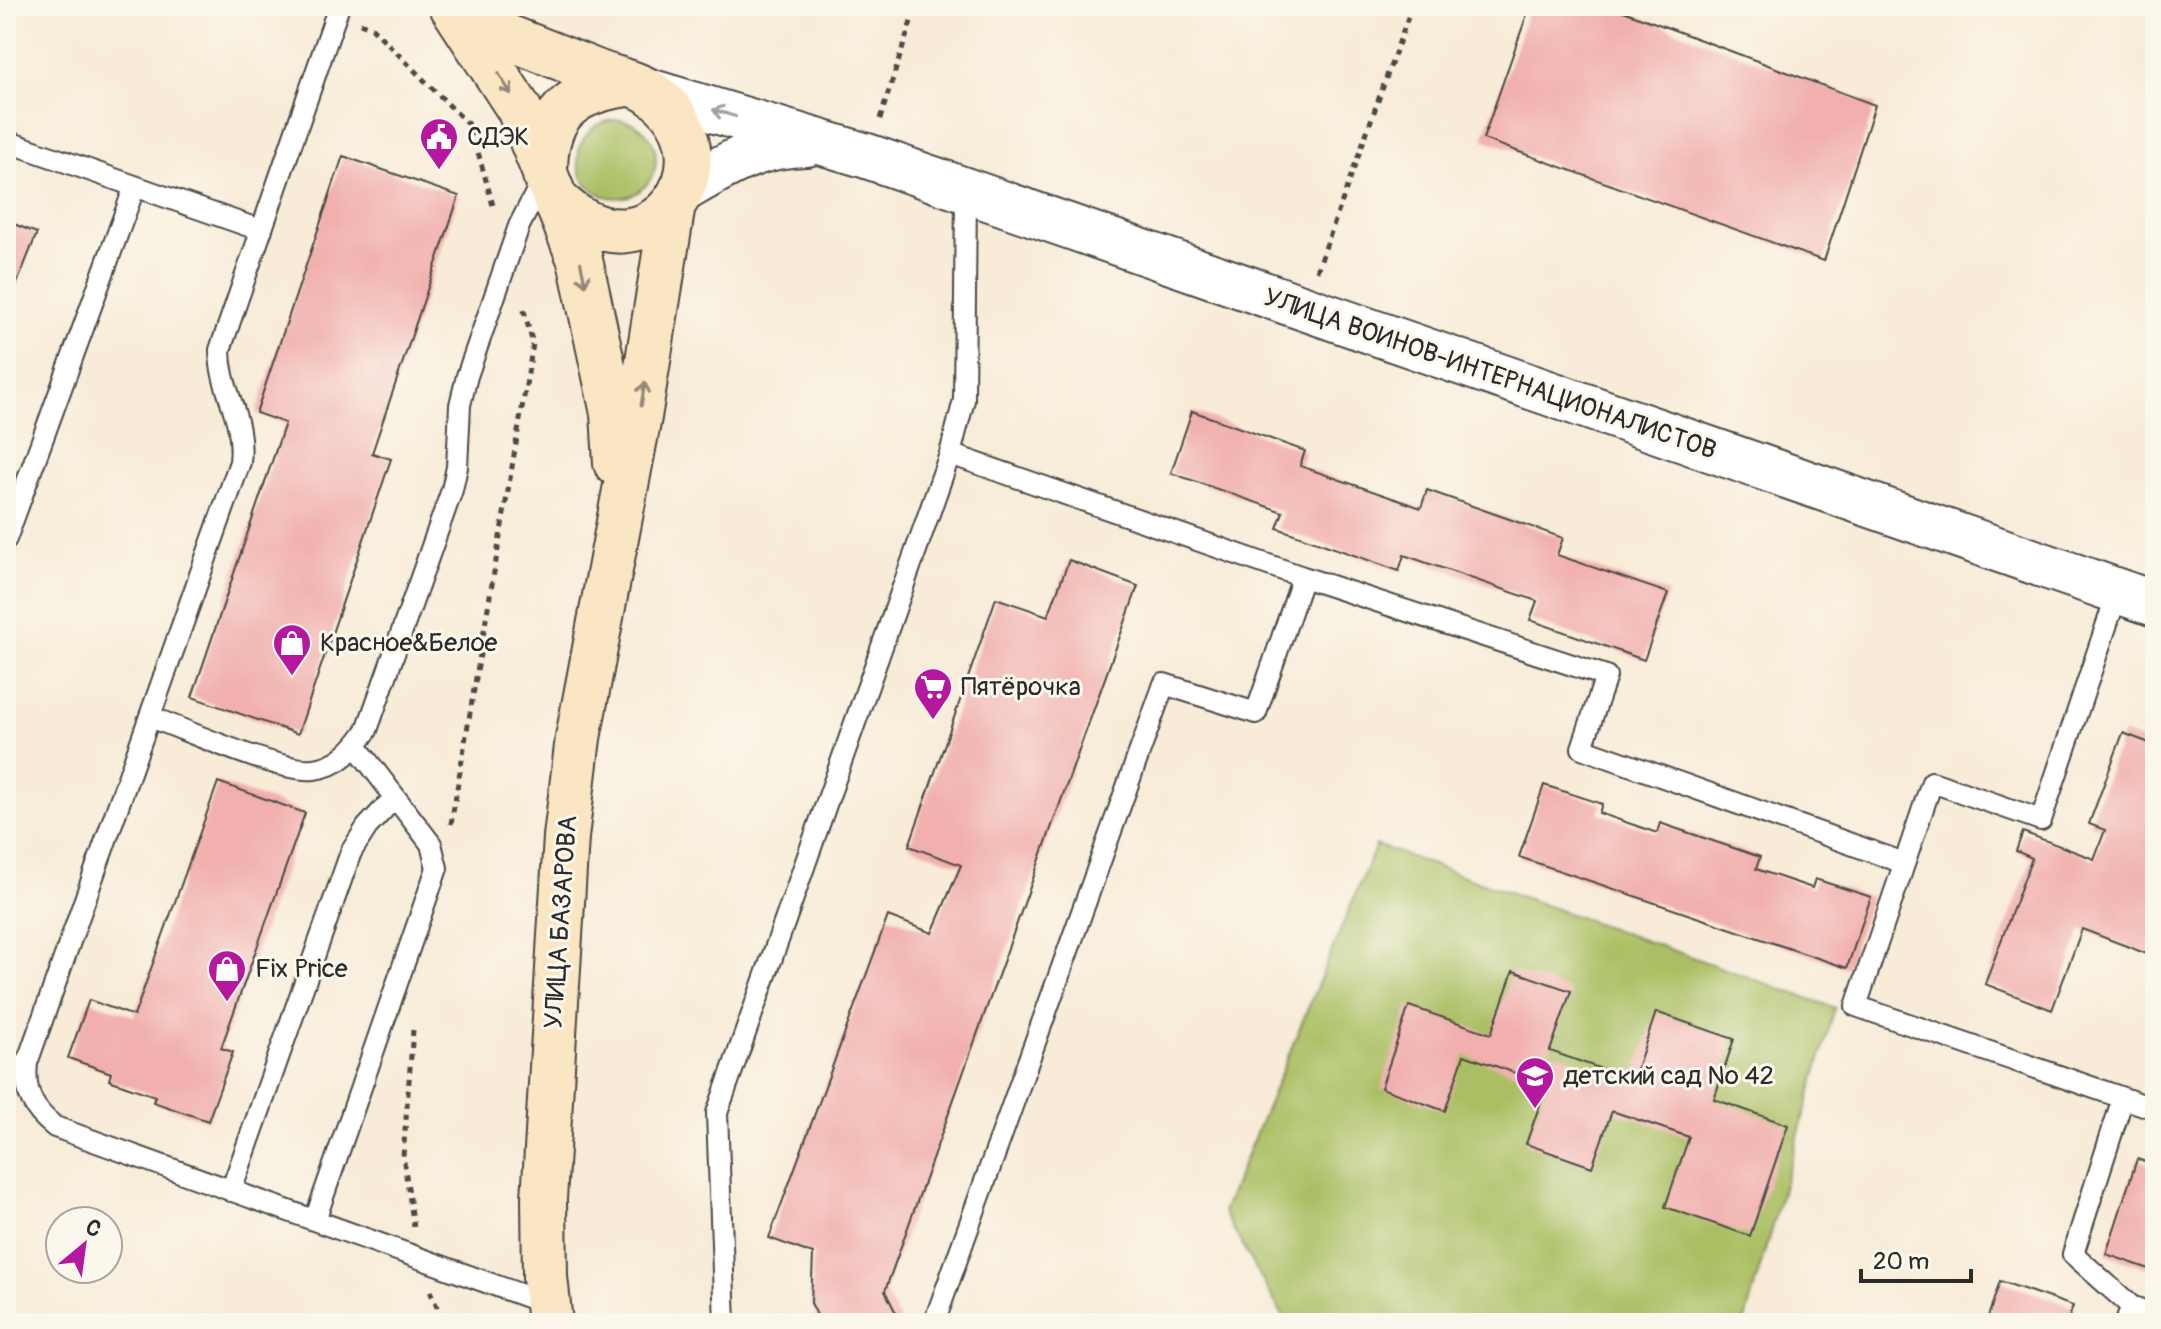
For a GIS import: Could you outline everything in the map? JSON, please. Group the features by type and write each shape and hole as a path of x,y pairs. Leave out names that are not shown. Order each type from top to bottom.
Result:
{"main road":[{"name":"УЛИЦА БАЗАРОВА","path":"447,10 638,87 676,114 688,144 689,172 677,197 578,738 566,837 544,1199 548,1313"},
{"name":"УЛИЦА БАЗАРОВА","path":"447,10 519,109 580,260 613,413 618,525"},
{"name":"УЛИЦА БАЗАРОВА","path":"551,188 545,146 555,120 574,99 600,88 638,87"},
{"path":"551,188 577,221 604,232 633,231 659,219 677,197"}],"street":[{"name":"УЛИЦА ВОИНОВ-ИНТЕРНАЦИОНАЛИСТОВ","path":"638,87 867,156 2137,598"},
{"path":"677,197 747,152 782,144 825,144"}],"lane":[{"path":"338,10 220,350 224,379 238,416 240,462 27,1063 25,1083 38,1114 55,1127 315,1220 548,1313"},
{"path":"6,141 260,230"},
{"path":"6,539 135,186"},
{"path":"150,717 298,770 331,765 356,746 367,730 452,490 463,389 529,204 551,188"},
{"path":"725,1323 717,1113 950,454 964,400 966,192"},
{"path":"950,454 1303,577 1606,676 1582,748 1904,863"},
{"path":"934,1323 1164,684 1256,713 1303,577"},
{"path":"2137,598 2041,820 1932,782 1856,1006 2155,1109"},
{"path":"315,1220 436,876 436,855 431,844 356,746"},
{"path":"231,1191 351,852 367,827 395,797"},
{"path":"2123,1098 2073,1254 2128,1315 2155,1315"}],"path":[{"path":"867,156 916,6"},
{"path":"1303,310 1412,6"},
{"path":"338,10 372,28 471,127 533,344 450,828"},
{"path":"414,1026 403,1156 415,1233"},
{"path":"425,1279 444,1323"},
{"path":"6,1316 24,1323"}],"green space":[{"path":"617,120 632,123 645,131 653,144 656,159 653,174 645,187 632,195 617,198 602,195 589,187 581,174 578,159 581,144 589,131 602,123"},
{"name":"детский сад № 42","path":"1376,845 1835,1008 1744,1323 1287,1323 1223,1212"}],"building":[{"path":"1530,6 1610,6 1875,105 1824,261 1483,139"},
{"path":"343,156 459,196 372,453 391,459 298,734 192,697 285,423 256,413"},
{"path":"6,221 37,233 6,311"},
{"path":"1192,411 1305,451 1300,466 1421,508 1427,490 1563,538 1557,555 1668,593 1644,660 1530,620 1537,601 1404,555 1399,571 1277,528 1283,512 1171,473"},
{"path":"1069,560 1138,586 885,1291 901,1323 800,1323 817,1315 811,1303 813,1254 769,1238 888,916 932,933 961,865 909,846 996,598 1048,616"},
{"path":"2123,733 2155,745 2155,957 2082,929 2052,1010 1985,984 2032,858 2016,851 2023,832 2094,859 2105,830 2089,824"},
{"path":"218,782 305,813 221,1048 233,1052 208,1121 153,1102 155,1096 109,1080 111,1073 68,1058 89,1000 134,1016"},
{"path":"1544,785 1602,804 1599,813 1657,833 1660,823 1760,857 1756,869 1812,888 1815,879 1871,897 1847,968 1519,857"},
{"path":"1513,971 1571,991 1550,1051 1633,1080 1656,1012 1734,1039 1714,1099 1788,1125 1750,1236 1665,1207 1689,1137 1612,1111 1592,1167 1526,1144 1547,1084 1464,1055 1445,1111 1381,1088 1409,1006 1491,1034"},
{"path":"2137,1159 2155,1165 2155,1271 2106,1254"},
{"path":"2000,1281 2073,1306 2067,1323 1986,1323"}],"place":[{"name":"СДЭК","path":"439,171"},
{"name":"Красное&Белое","path":"292,677"},
{"name":"Пятёрочка","path":"933,721"},
{"name":"Fix Price","path":"227,1003"},
{"name":"детский сад № 42","path":"1535,1110"}]}
